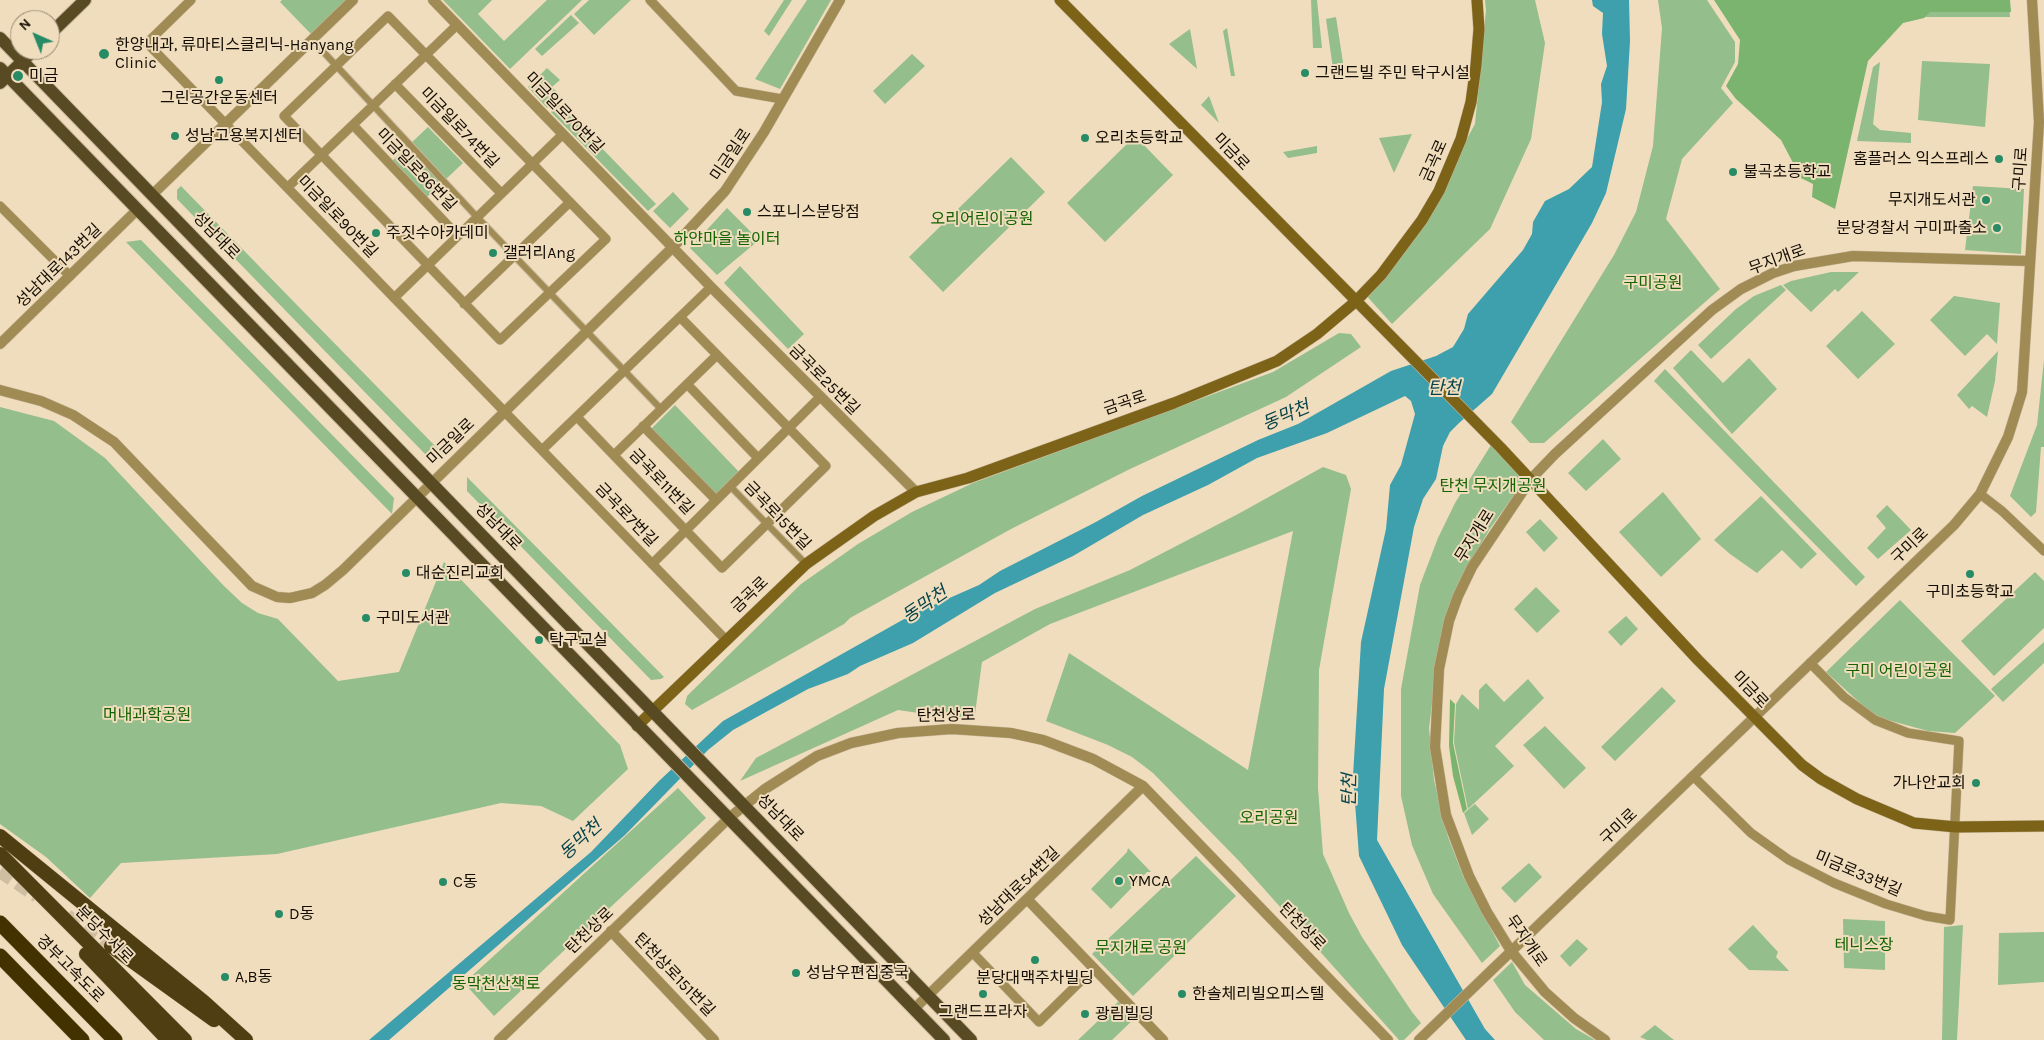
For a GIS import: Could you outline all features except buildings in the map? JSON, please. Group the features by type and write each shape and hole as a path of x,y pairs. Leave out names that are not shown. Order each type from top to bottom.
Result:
{"highway":[{"path":"0,836 204,1002 245,1040"},
{"name":"분당수서로","path":"0,854 185,1040"},
{"name":"분당수서로","path":"0,865 168,1040"},
{"name":"경부고속도로","path":"0,923 115,1040"},
{"path":"111,946 245,1040"},
{"path":"0,956 82,1040"}],"main road":[{"path":"60,24 85,0"},
{"name":"미금로","path":"1060,0 1355,302 1501,448 1754,718 1796,759 1838,789 1900,819 1932,826 2044,826"},
{"name":"금곡로","path":"637,726 806,564 846,534 916,492 968,478 1174,403 1269,364 1317,334 1355,302 1381,275 1422,220 1439,192 1461,139 1471,102 1476,65 1479,28 1477,0"},
{"name":"성남대로","path":"0,38 654,710 971,1040"},
{"path":"23,61 2,76 138,209 637,726 944,1040"}],"street":[{"name":"미금일로90번길","path":"191,0 147,43 504,411"},
{"path":"153,194 353,0"},
{"name":"미금일로70번길","path":"433,0 673,247"},
{"path":"650,0 736,91 782,100"},
{"name":"미금일로","path":"0,390 41,401 73,415 98,430 114,442 252,586 277,597 303,596 325,585 673,247 725,191 764,132 840,0"},
{"name":"구미로","path":"1421,1037 1954,524 1980,494 2008,436 2022,392 2029,261 2042,122 2032,0"},
{"name":"미금일로74번길","path":"337,65 388,16 606,239 550,292"},
{"path":"427,54 457,25"},
{"path":"317,44 477,218 587,331 623,372 661,409"},
{"name":"미금일로74번길","path":"427,54 395,84 501,194 532,164"},
{"path":"337,65 284,116 500,340 550,292"},
{"path":"353,125 395,84"},
{"name":"미금일로86번길","path":"288,187 353,125 458,236 394,298"},
{"path":"532,164 563,134"},
{"path":"458,236 501,194"},
{"path":"464,304 570,202"},
{"path":"0,206 70,276"},
{"name":"성남대로143번길","path":"0,344 138,209"},
{"name":"금곡로25번길","path":"673,247 711,288 916,492"},
{"name":"무지개로","path":"1605,1040 1574,1018 1545,992 1511,951 1480,898 1453,835 1438,773 1435,730 1442,650 1458,596 1488,540 1531,479 1598,413 1712,310 1736,292 1773,273 1820,260 1853,256 2029,261"},
{"path":"542,450 711,288"},
{"path":"680,317 826,466 766,524"},
{"name":"금곡로11번길","path":"614,455 717,355"},
{"path":"687,384 758,458"},
{"name":"금곡로11번길","path":"652,564 820,397"},
{"name":"금곡로7번길","path":"504,411 726,640"},
{"name":"금곡로11번길","path":"577,417 722,568 766,524"},
{"path":"644,426 716,500"},
{"name":"금곡로15번길","path":"730,486 806,564"},
{"path":"1980,494 2002,511 2044,551"},
{"path":"1810,663 1844,697 1875,720 1908,733 1959,741 1956,827"},
{"name":"탄천상로","path":"499,1040 744,804 789,773 829,750 886,734 925,730 975,729 1031,736 1079,752 1143,786 1388,1040"},
{"name":"미금로33번길","path":"1693,776 1751,833 1789,860 1867,896 1906,911 1940,919 1950,920 1956,827"},
{"name":"성남대로54번길","path":"914,1009 973,954 1143,786"},
{"path":"1028,900 1164,1040"},
{"name":"탄천상로151번길","path":"611,931 714,1040"},
{"path":"973,954 1039,1022 1094,968"}],"green space":[{"path":"282,0 346,0 311,34 280,2"},
{"path":"443,0 492,0 478,14 504,41 547,0 582,0 510,69"},
{"path":"589,0 631,0 594,35 574,14"},
{"path":"784,0 792,0 769,36 764,31"},
{"path":"807,0 831,0 780,89 755,79"},
{"path":"1311,0 1317,0 1322,48 1313,48"},
{"path":"1485,0 1535,0 1545,43 1531,139 1490,229 1392,324 1364,293 1433,201 1475,124 1486,10"},
{"name":"구미공원","path":"1658,0 1707,0 1735,42 1735,62 1721,88 1733,103 1682,159 1666,219 1720,289 1544,443 1530,443 1511,422 1614,255 1636,212 1653,146 1662,28"},
{"path":"1714,0 2010,0 2011,12 1930,12 1924,18 1903,23 1868,61 1835,209 1812,197 1813,184 1801,178 1781,140 1736,99 1726,86 1738,64 1740,40"},
{"path":"1914,0 2009,0 2010,17 1915,17"},
{"path":"571,15 579,23 542,56 535,49"},
{"path":"1336,17 1344,69 1333,69 1326,19"},
{"path":"1227,28 1235,76 1231,76 1223,31"},
{"path":"1190,29 1197,69 1169,44"},
{"path":"912,54 925,66 885,104 873,91"},
{"path":"1922,61 1990,64 1985,127 1918,120"},
{"path":"1880,62 1873,124 1880,130 1911,133 1911,143 1857,141 1873,67"},
{"path":"547,68 560,80 552,87 560,95 547,108 528,87"},
{"path":"1209,96 1219,123 1201,105"},
{"path":"559,104 656,204 648,211 551,112"},
{"path":"428,127 463,163 426,198 391,162"},
{"path":"1412,134 1394,173 1379,138"},
{"path":"1135,136 1173,175 1105,242 1067,203"},
{"path":"1317,146 1317,153 1288,158 1283,152"},
{"name":"오리어린이공원","path":"1011,157 1045,192 943,292 909,257"},
{"path":"181,186 440,451 437,455 426,455 177,199 177,190"},
{"path":"1973,186 2024,189 2021,254 1965,250"},
{"path":"673,192 689,209 670,228 653,211"},
{"name":"하얀마을 놀이터","path":"727,208 759,240 717,275 690,248"},
{"path":"141,240 394,498 392,514 126,242"},
{"path":"740,266 804,334 788,349 724,283"},
{"path":"1831,272 1859,272 1838,292 1835,289 1811,312 1783,285 1791,281"},
{"path":"1781,285 1786,290 1711,359 1698,345 1736,309 1754,296"},
{"path":"1954,296 2000,303 1997,344 1987,334 1965,356 1930,320"},
{"path":"1862,311 1895,344 1858,379 1826,346"},
{"path":"1339,333 1351,334 1361,347 1286,397 1130,469 1011,529 850,618 844,624 692,710 685,704 687,696 801,584 858,544 912,512 973,483 1273,372"},
{"path":"1691,350 1723,383 1749,358 1777,389 1732,434 1673,368"},
{"path":"1998,351 1995,381 1987,417 1972,406 1969,409 1957,395"},
{"path":"2044,360 2044,447 2041,447 2036,512 2031,517 2010,496 2037,425"},
{"path":"1665,369 1865,577 1856,586 1654,381"},
{"path":"675,405 740,473 716,497 650,430"},
{"name":"머내과학공원","path":"0,407 54,421 105,458 223,585 242,603 258,613 278,619 338,681 399,672 444,562 620,745 628,769 573,821 541,806 501,803 277,854 121,863 90,898 46,857 0,824"},
{"path":"1603,439 1621,459 1586,491 1568,473"},
{"name":"탄천 무지개공원","path":"1491,445 1525,480 1489,530 1454,593 1441,634 1429,728 1434,780 1448,837 1464,878 1500,946 1482,963 1433,894 1412,845 1401,796 1401,689 1420,585 1438,538 1455,503"},
{"name":"오리공원","path":"1323,467 1346,475 1351,489 1319,670 1318,788 1323,854 1349,913 1362,937 1421,1023 1404,1040 1399,1040 1240,862 1153,773 1132,757 1108,745 1046,721 1069,653 1248,770 1293,531 1050,624 982,662 974,721 898,710 740,781 756,758 1035,609 1130,570"},
{"path":"467,477 664,677 651,680 467,491"},
{"path":"1663,492 1701,539 1661,577 1619,532"},
{"path":"1761,496 1817,554 1801,569 1782,550 1757,573 1714,540"},
{"path":"1887,505 1911,530 1878,559 1867,548 1886,528 1876,516"},
{"path":"1540,519 1558,538 1544,552 1526,532"},
{"path":"2035,572 2044,581 2044,628 1994,676 1961,641"},
{"path":"1536,587 1560,611 1537,633 1514,609"},
{"name":"구미 어린이공원","path":"1900,600 1995,696 1955,733 1928,731 1884,719 1870,712 1826,672"},
{"path":"1626,616 1638,629 1621,646 1608,632"},
{"path":"2044,642 2044,663 2003,702 1991,689"},
{"path":"1528,679 1544,698 1495,746 1514,766 1468,809 1454,743 1456,704 1462,694 1479,710 1479,690 1486,683 1504,702"},
{"path":"1662,687 1676,701 1615,761 1601,747"},
{"path":"1450,699 1455,704 1453,743 1467,809 1463,813 1453,776 1449,746"},
{"path":"1545,726 1586,768 1564,789 1523,745"},
{"name":"동막천산책로","path":"678,788 706,818 494,1016 464,983"},
{"path":"1475,804 1489,819 1472,835 1464,813"},
{"name":"YMCA","path":"1128,848 1151,872 1147,872 1111,909 1091,889 1127,852"},
{"name":"무지개로 공원","path":"1196,856 1236,896 1133,996 1092,954"},
{"path":"1529,863 1542,877 1515,903 1501,888"},
{"name":"테니스장","path":"1843,919 1885,921 1885,970 1844,968"},
{"path":"1753,925 1778,952 1776,957 1789,971 1749,970 1728,949"},
{"path":"1963,925 1957,1040 1942,1040 1944,927"},
{"path":"2044,932 2044,982 1998,985 1999,933"},
{"path":"1577,939 1588,949 1570,967 1560,956"},
{"path":"1512,962 1525,985 1576,1029 1595,1040 1544,1040 1515,1012 1493,980"},
{"path":"1120,1000 1136,1017 1112,1040 1078,1040"},
{"path":"1655,1025 1674,1040 1647,1040 1640,1037"}],"water":[{"name":"탄천","path":"1592,0 1629,0 1630,41 1626,109 1606,193 1592,223 1492,394 1450,432 1443,446 1436,479 1423,499 1414,527 1384,689 1377,840 1485,1029 1495,1040 1466,1040 1402,945 1359,856 1353,776 1361,642 1386,529 1390,485 1401,465 1415,414 1411,401 1405,396 1327,433 1257,458 1208,485 1143,515 1073,556 995,593 913,643 860,666 848,674 808,689 733,730 708,750 625,835 389,1040 369,1040 591,852 659,781 723,721 913,614 979,585 1000,571 1142,496 1258,440 1298,424 1391,371 1436,356 1453,347 1464,329 1468,314 1523,250 1532,234 1533,222 1545,201 1569,189 1592,167 1602,102 1601,84 1607,66 1602,34 1603,13 1593,6"}],"tunnel":[{"path":"0,871 37,896"},
{"path":"67,916 111,946"}],"place":[{"name":"한양내과, 류마티스클리닉-Hanyang Clinic","path":"104,54"},
{"name":"그랜드빌 주민 탁구시설","path":"1305,73"},
{"name":"미금","path":"18,76"},
{"name":"그린공간운동센터","path":"219,80"},
{"name":"성남고용복지센터","path":"175,136"},
{"name":"오리초등학교","path":"1085,138"},
{"name":"홈플러스 익스프레스","path":"1999,159"},
{"name":"불곡초등학교","path":"1733,172"},
{"name":"무지개도서관","path":"1986,200"},
{"name":"스포니스분당점","path":"747,212"},
{"name":"분당경찰서 구미파출소","path":"1997,228"},
{"name":"주짓수아카데미","path":"376,233"},
{"name":"갤러리Ang","path":"493,253"},
{"name":"대순진리교회","path":"406,573"},
{"name":"구미초등학교","path":"1970,574"},
{"name":"구미도서관","path":"366,618"},
{"name":"탁구교실","path":"539,640"},
{"name":"가나안교회","path":"1976,783"},
{"name":"YMCA","path":"1119,881"},
{"name":"C동","path":"443,882"},
{"name":"D동","path":"279,914"},
{"name":"분당대맥주차빌딩","path":"1035,960"},
{"name":"성남우편집중국","path":"796,973"},
{"name":"A,B동","path":"225,977"},
{"name":"그랜드프라자","path":"983,994"},
{"name":"한솔체리빌오피스텔","path":"1182,994"},
{"name":"광림빌딩","path":"1085,1014"}],"water label":[{"name":"동막천","path":"1286,416"},
{"name":"동막천","path":"925,605"},
{"name":"동막천","path":"581,840"}]}
